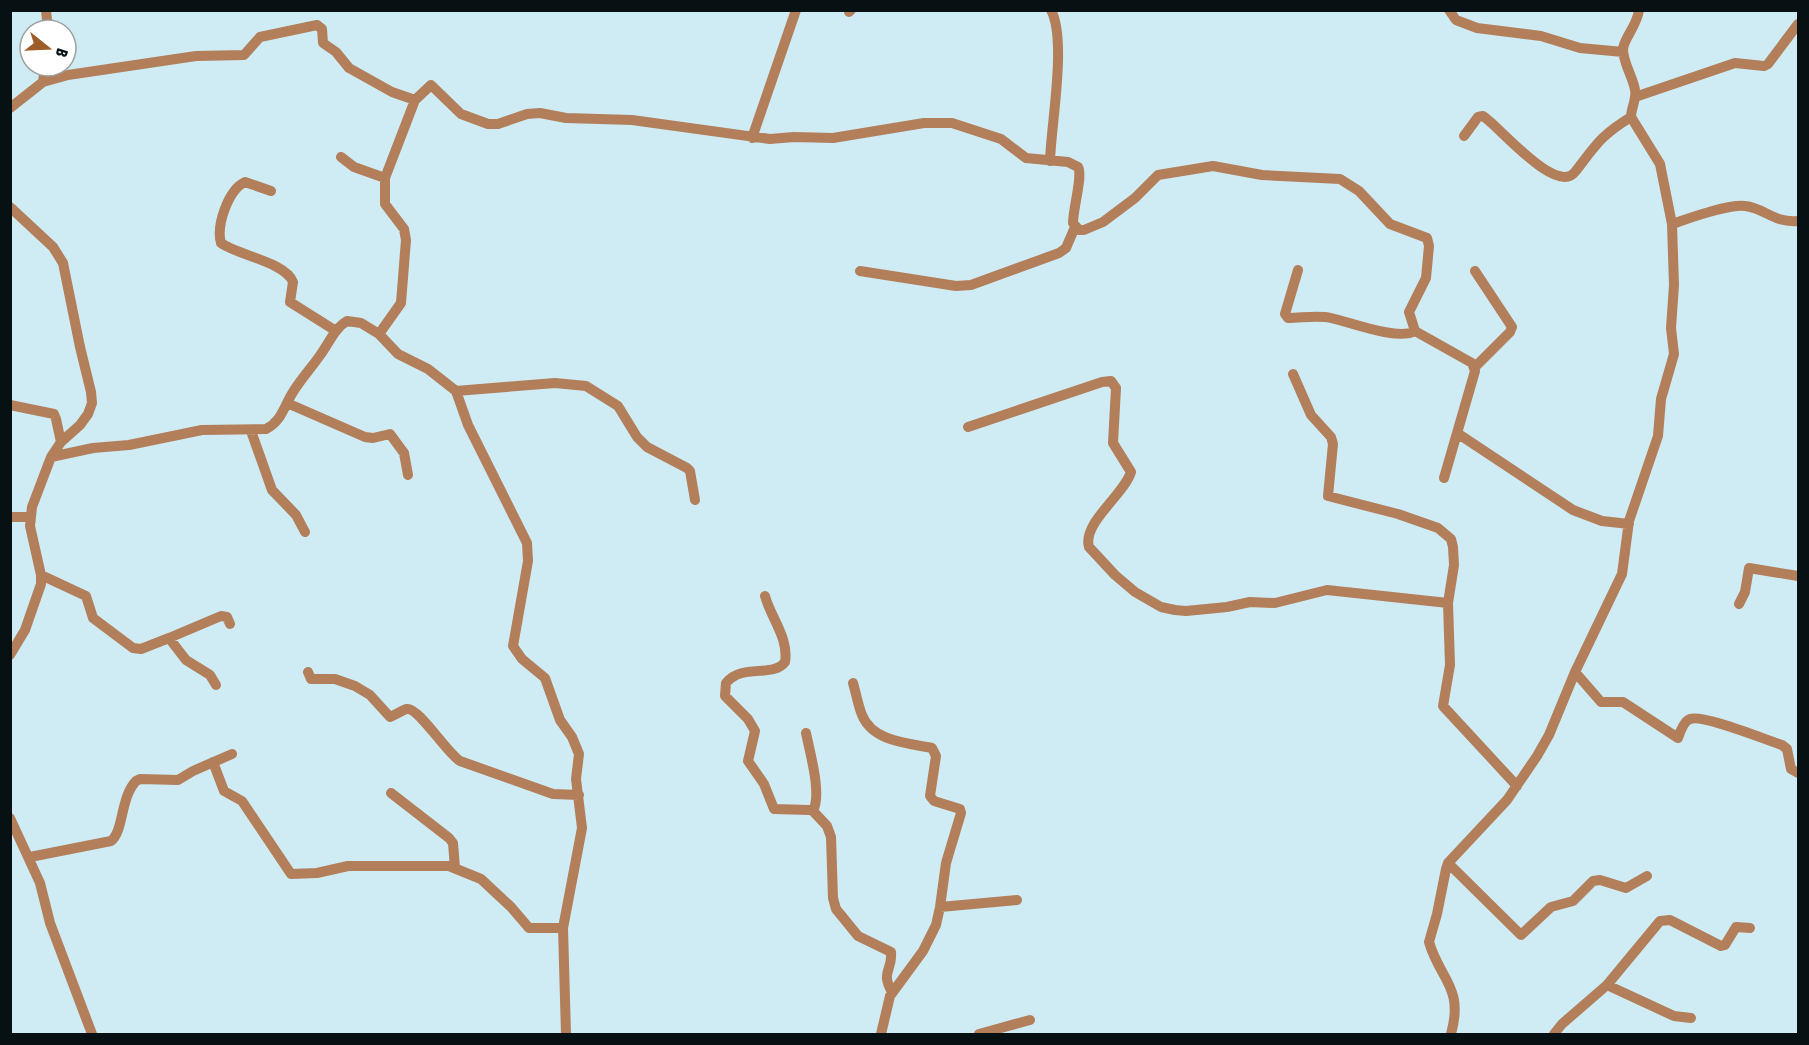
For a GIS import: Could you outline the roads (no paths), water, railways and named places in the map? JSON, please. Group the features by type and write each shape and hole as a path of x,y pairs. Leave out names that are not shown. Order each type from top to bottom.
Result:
{"street":[{"path":"752,138 796,10"},
{"path":"1050,161 1058,49 1054,16 1051,10"},
{"path":"1449,10 1456,20 1477,28 1541,36 1580,48 1623,52"},
{"path":"1451,1035 1455,1022 1453,992 1429,942 1448,863 1500,809 1543,746 1575,672 1622,574 1629,524 1658,435 1661,399 1674,361 1671,327 1674,285 1672,224 1660,164 1631,117 1635,89 1623,52 1626,41 1635,26 1639,10"},
{"path":"1635,97 1735,63 1764,66 1768,64 1798,24"},
{"path":"10,108 43,82 74,74 196,56 244,55 260,37 317,25 322,29 322,43 336,52 349,68 392,92 415,100"},
{"path":"43,82 44,78"},
{"path":"379,334 401,303 406,240 404,229 385,204 385,178 415,100 430,86 461,114 488,124 498,124 533,113 570,118 632,120 752,138 833,138 924,123 952,123 1001,138 1026,158 1074,164 1080,170 1073,211 1075,227 1066,248 1059,253 971,285 956,286 860,271"},
{"path":"1464,136 1478,117 1483,116 1538,165 1559,177 1566,178 1573,175 1592,147 1604,135 1631,117"},
{"path":"341,156 354,167 385,178"},
{"path":"1075,227 1084,230 1102,222 1135,198 1164,172 1213,166 1262,175 1340,179 1359,192 1390,224 1423,236 1429,242 1425,284 1409,312 1409,317 1415,331 1475,367"},
{"path":"271,191 245,182 238,187 229,198 223,217 221,243 257,257 287,274 292,282 290,302 336,331"},
{"path":"1672,224 1725,209 1745,206 1781,220 1798,221"},
{"path":"10,207 53,247 63,263 92,403 88,414 80,425 61,442 46,467 30,517 41,575 39,593 25,630 10,655"},
{"path":"1298,270 1286,314 1288,318 1327,317 1365,329 1409,334 1415,331"},
{"path":"1444,478 1475,367 1510,332 1512,327 1475,271"},
{"path":"51,458 93,448 129,445 202,430 266,429 274,425 295,389 336,331 347,321 354,321 379,334 398,354 428,369 456,391 468,425 526,543 528,561 513,646 522,659 545,678 560,720 577,746 579,754 576,779 582,836 562,928 566,1035"},
{"path":"1293,374 1311,415 1331,437 1333,444 1328,495 1398,513 1438,528 1450,539 1453,547 1454,572 1448,603 1450,665 1443,706 1517,786"},
{"path":"968,427 1102,382 1111,381 1116,388 1113,443 1131,472 1124,486 1103,510 1089,534 1089,547 1115,575 1135,592 1161,607 1186,611 1250,602 1275,603 1327,590 1448,603"},
{"path":"456,391 555,383 586,386 618,406 637,437 647,447 690,471 695,500"},
{"path":"287,403 365,438 390,434 404,453 408,476"},
{"path":"10,405 54,414 61,442"},
{"path":"250,430 272,490 296,515 305,532"},
{"path":"1456,433 1573,510 1602,521 1629,524"},
{"path":"10,517 30,517"},
{"path":"1739,604 1749,568 1798,576"},
{"path":"41,575 86,596 93,618 133,648 141,649 221,616 227,617 230,624"},
{"path":"765,596 771,615 780,628 786,656 785,662 778,668 737,674 726,683 725,696 752,725 754,739 748,761 762,780 774,809 813,811 827,826 831,837 833,898 836,909 858,936 891,952 886,976 892,992"},
{"path":"169,638 186,660 210,675 216,685"},
{"path":"308,672 312,679 335,679 364,690 390,717 406,709 413,710 435,733 447,751 460,761 553,794 579,795"},
{"path":"1575,672 1601,702 1623,702 1677,738 1686,722 1694,718 1718,723 1782,745 1787,749 1791,769 1798,773"},
{"path":"853,683 863,717 881,736 894,741 932,748 935,751 930,796 934,801 960,809 961,813 946,863 940,907 930,939 910,970 892,992 881,1035"},
{"path":"806,733 815,779 816,804 813,811"},
{"path":"30,857 111,841 118,834 123,806 133,783 141,779 178,780 232,754"},
{"path":"213,762 224,791 242,801 291,874 317,873 348,866 455,868 481,879 529,928 562,928"},
{"path":"391,793 449,838 453,843 455,868"},
{"path":"10,818 30,857 40,883 50,923 92,1035"},
{"path":"1448,863 1521,935 1551,907 1573,901 1593,881 1600,880 1626,888 1647,876"},
{"path":"940,907 1017,900"},
{"path":"1554,1035 1562,1024 1607,985 1660,921 1670,920 1721,946 1725,945 1736,927 1750,928"},
{"path":"1607,985 1674,1016 1691,1018"},
{"path":"979,1035 1030,1020"}]}
